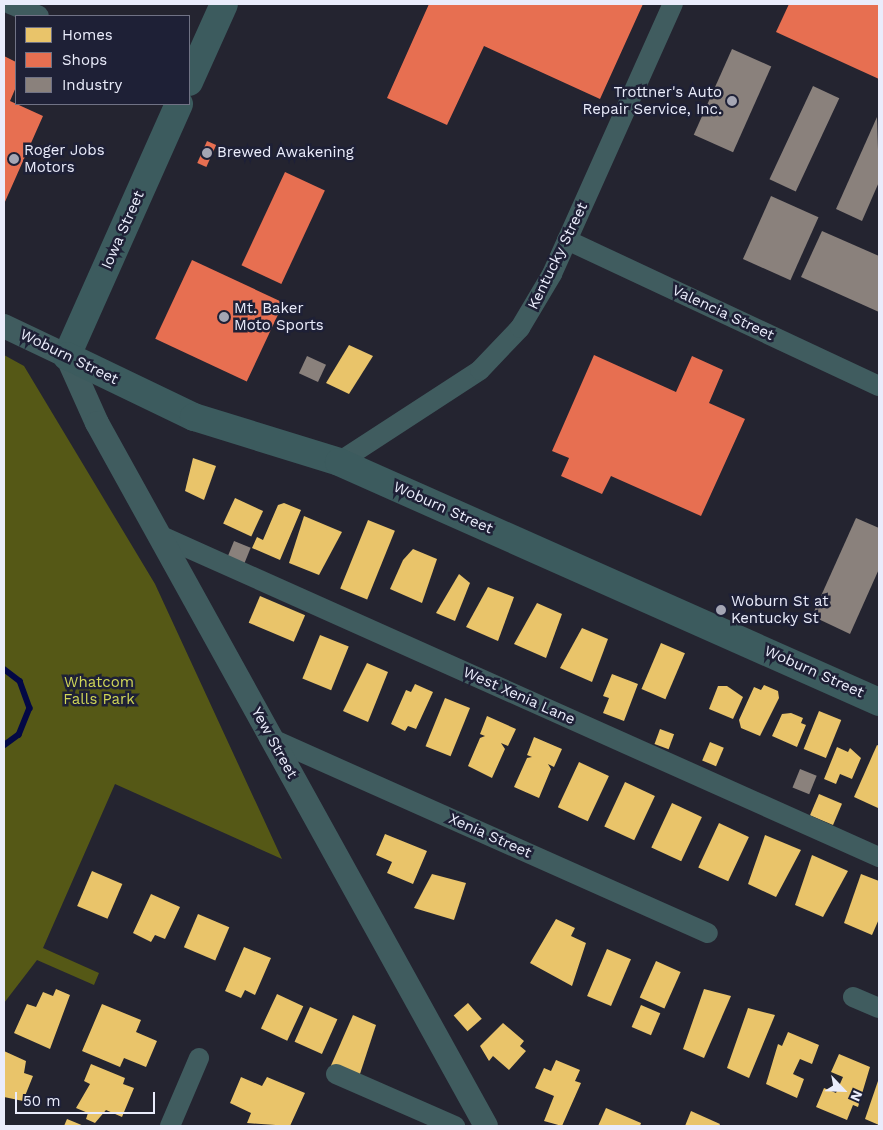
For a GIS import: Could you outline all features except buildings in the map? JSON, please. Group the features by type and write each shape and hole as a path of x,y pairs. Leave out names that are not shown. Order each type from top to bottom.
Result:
{"main road":[{"path":"190,80 224,4"},
{"name":"Iowa Street","path":"67,356 179,105"},
{"name":"Woburn Street","path":"67,356 194,417 339,462 879,702"}],"street":[{"path":"10,4 37,15"},
{"name":"Kentucky Street","path":"339,462 454,389 502,350 538,302 568,240 673,4"},
{"name":"Valencia Street","path":"568,240 879,386"},
{"name":"Woburn Street","path":"4,326 67,356"},
{"name":"Yew Street","path":"67,356 97,423 486,1126"},
{"name":"West Xenia Lane","path":"159,535 879,856"},
{"name":"Xenia Street","path":"272,739 708,933"},
{"path":"853,997 879,1008"},
{"path":"170,1126 199,1058"},
{"path":"336,1074 455,1126"}],"green space":[{"name":"Whatcom Falls Park","path":"4,355 24,366 155,584 282,859 115,784 43,948 99,973 94,985 37,960 4,1003"}],"waterway":[{"path":"4,669 20,681 30,708 19,735 4,746"}],"place":[{"name":"Trottner's Auto Repair Service, Inc.","path":"732,101"},
{"name":"Brewed Awakening","path":"207,153"},
{"name":"Roger Jobs Motors","path":"14,159"},
{"name":"Mt. Baker Moto Sports","path":"224,317"},
{"name":"Woburn St at Kentucky St","path":"721,610"}]}
